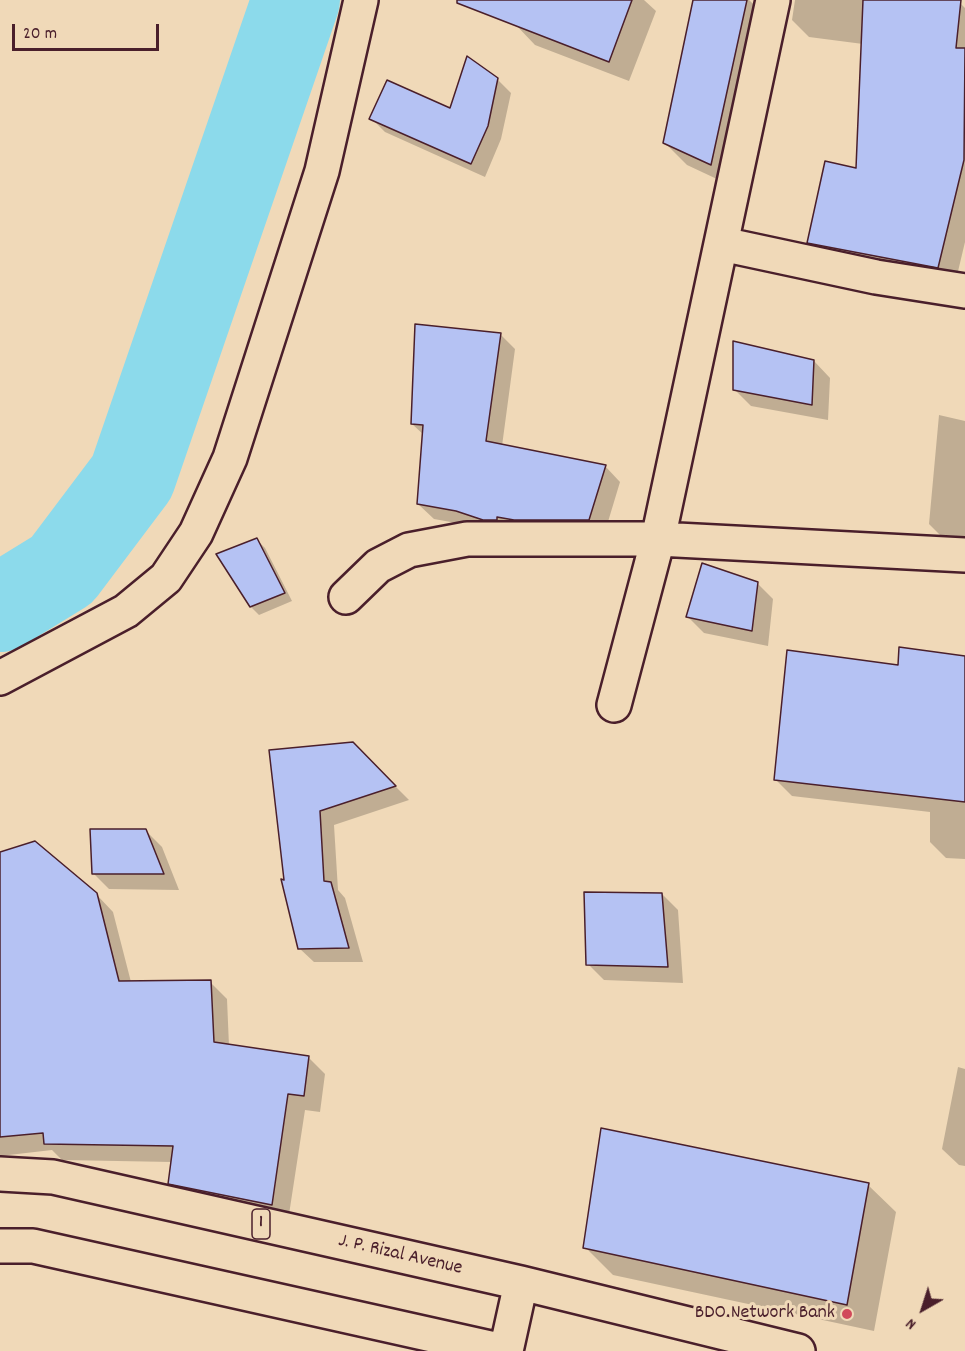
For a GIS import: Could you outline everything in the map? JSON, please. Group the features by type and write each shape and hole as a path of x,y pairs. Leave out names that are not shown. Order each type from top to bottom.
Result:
{"street":[{"path":"0,678 126,612 166,578 196,533 230,458 322,171 361,0"},
{"path":"614,705 658,539 774,0"},
{"path":"722,244 876,277 965,291"},
{"path":"346,597 378,566 409,549 466,539 658,539 965,555"},
{"name":"J. P. Rizal Avenue","path":"0,1174 53,1177 521,1283 798,1351"},
{"path":"0,1246 33,1246 505,1351 521,1283"}],"building":[{"path":"457,0 632,0 609,62 457,3"},
{"path":"693,0 747,0 711,165 663,143"},
{"path":"863,0 961,0 956,48 965,48 964,160 938,268 807,243 825,161 856,168"},
{"path":"467,56 498,78 488,126 471,164 369,119 387,80 450,108"},
{"path":"415,324 501,333 486,441 606,465 589,520 514,520 497,517 497,520 483,520 456,511 417,504 423,425 411,424"},
{"path":"733,341 814,360 812,405 733,390"},
{"path":"257,538 285,593 250,607 216,554"},
{"path":"702,563 758,582 752,631 686,617"},
{"path":"899,647 965,656 965,802 774,780 787,650 898,665"},
{"path":"353,742 396,786 320,811 324,881 331,882 349,948 298,949 281,879 284,880 269,750"},
{"path":"90,829 146,829 164,874 92,874"},
{"path":"35,841 97,893 119,981 211,980 214,1042 309,1056 304,1096 288,1094 272,1205 168,1184 173,1146 44,1144 43,1133 0,1137 0,852"},
{"path":"584,892 662,893 668,967 586,965"},
{"path":"601,1128 869,1183 847,1305 583,1248"}],"waterway":[{"path":"0,608 62,570 132,477 296,0"}],"place":[{"name":"BDO Network Bank","path":"847,1314"}]}
